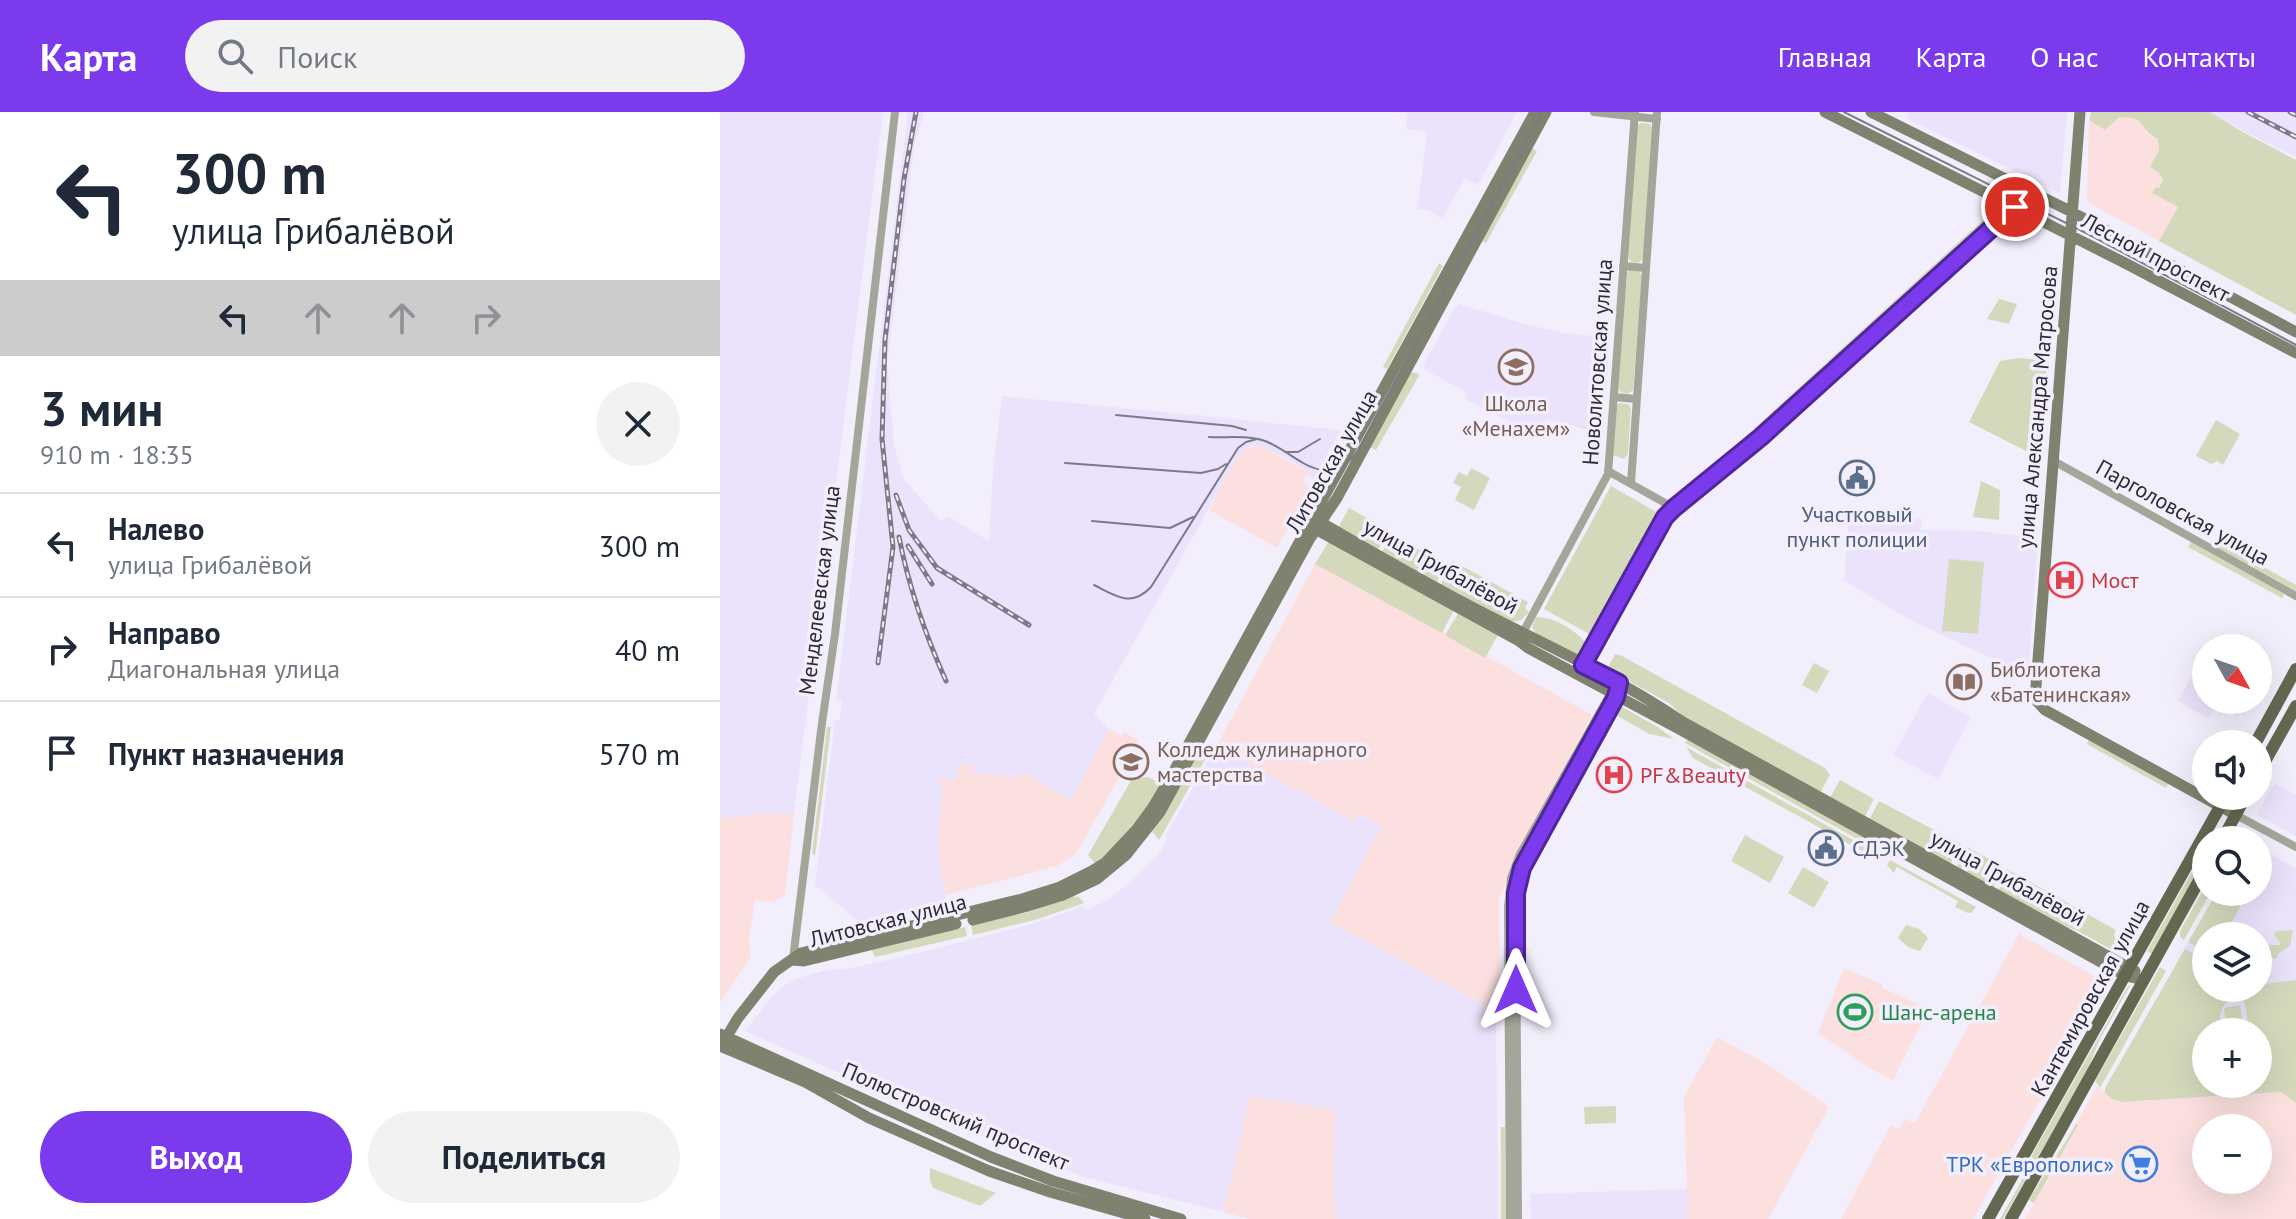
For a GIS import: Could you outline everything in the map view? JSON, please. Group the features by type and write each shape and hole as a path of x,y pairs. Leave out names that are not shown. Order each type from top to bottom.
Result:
{"main road":[{"path":"2263,730 2296,669"},
{"path":"2272,749 2296,706"},
{"name":"Кантемировская улица","path":"1988,1219 2218,810"},
{"path":"2230,826 2239,810"},
{"name":"Кантемировская улица","path":"2011,1219 2192,893"}],"street":[{"name":"Менделеевская улица","path":"793,960 835,634 895,112"},
{"name":"Литовская улица","path":"793,960 804,961 1024,907 1081,887 1110,870 1144,834 1160,812 1309,540 1535,112"},
{"name":"Литовская улица","path":"1317,525 1546,112"},
{"path":"1594,112 1657,116"},
{"name":"Лесной проспект","path":"1825,112 2071,235 2296,353"},
{"name":"Лесной проспект","path":"1871,112 2072,212 2296,332"},
{"name":"улица Александра Матросова","path":"2080,112 2035,699 2037,704 2056,716 2192,785"},
{"name":"Новолитовская улица","path":"1521,637 1608,471 1634,115"},
{"name":"Новолитовская улица","path":"1631,483 1657,116"},
{"path":"1580,670 1665,517 1751,446 2015,207"},
{"path":"1623,266 1646,268"},
{"path":"1614,397 1636,399"},
{"name":"Парголовская улица","path":"2052,460 2296,596"},
{"path":"1608,471 1674,508"},
{"name":"улица Грибалёвой","path":"1317,525 1580,670 1613,695 2144,980"},
{"name":"улица Грибалёвой","path":"1580,670 1619,683 2128,972"},
{"path":"1518,1219 1516,908 1519,880 1533,844 1619,683"},
{"path":"1510,1219 1508,907 1511,878 1527,840 1613,695"},
{"path":"2231,810 2296,847"},
{"path":"722,1041 774,972 793,960"},
{"name":"Полюстровский проспект","path":"722,1041 869,1118 989,1171 1145,1219"},
{"name":"Полюстровский проспект","path":"722,1041 991,1157 1053,1181 1181,1219"}],"shaded area":[{"path":"720,112 883,112 794,814 720,818"},
{"path":"908,112 924,112 914,147 887,363 894,445 904,480 941,521 947,516 989,541 1002,396 1341,430 1313,479 1289,460 1259,445 1247,448 1233,465 1094,714 1109,729 1071,800 1021,772 1020,778 973,773 973,765 959,764 957,780 940,779 939,784 943,785 938,839 941,878 948,904 863,925 815,885 835,720 840,720 842,701 836,701"},
{"path":"1408,112 1517,112 1478,185 1465,178 1443,218 1428,210 1418,209 1427,132 1406,129"},
{"path":"1909,112 2067,112 2060,193 1906,118"},
{"path":"2208,112 2296,112 2296,157 2242,130"},
{"path":"2122,117 2140,121 2150,136 2158,139 2159,150 2150,167 2159,173 2171,204 2178,207 2159,241 2087,202 2089,120 2104,129"},
{"name":"Школа «Менахем»","path":"1459,304 1524,324 1610,338 1603,434 1546,419 1540,433 1524,429 1467,400 1466,392 1424,369"},
{"path":"1259,445 1308,472 1303,482 1310,487 1277,548 1209,510 1233,465 1247,448"},
{"path":"1850,508 1922,519 1921,530 1976,531 2038,538 2028,676 1913,621 1844,581"},
{"path":"1315,564 1592,715 1515,855 1499,901 1500,1005 1490,1008 1330,922 1354,821 1216,747"},
{"path":"2192,675 2192,709 2178,701"},
{"path":"1928,693 1971,717 1938,779 1893,755"},
{"path":"1109,729 1139,740 1129,759 1135,762 1138,755 1144,758 1134,775 1129,772 1132,765 1127,763 1073,856 1057,866 946,895 941,878 938,839 943,785 939,784 940,779 959,763 973,765 973,773 1019,778 1021,771 1071,800"},
{"path":"1216,746 1354,821 1358,813 1382,826 1330,922 1490,1008 1496,1026 1498,1219 1337,1219 1334,1203 1335,1110 1250,1096 1223,1212 1087,1178 978,1134 745,1031 769,1000 795,979 918,953 1039,922 1084,906 1086,910 1106,901 1159,854"},
{"path":"2274,783 2296,795 2296,836 2257,815 2260,810 2272,810"},
{"path":"794,814 785,895 774,902 755,900 749,938 751,957 720,1003 720,818"},
{"path":"2272,855 2296,868 2296,1052 2272,1039 2272,1018 2205,1018 2197,1002 2272,1002 2272,922 2200,922 2209,906 2272,906"},
{"path":"2019,934 2106,983 1973,1219 1841,1219 1891,1125 1899,1129 1905,1119 1915,1123"},
{"path":"2192,936 2192,991 2178,960"},
{"path":"1844,968 1929,1009 1893,1080 1818,1033"},
{"path":"1717,1037 1765,1063 1829,1107 1768,1219 1688,1219 1684,1097"},
{"name":"ТРК «Европолис»","path":"2097,1086 2112,1099 2121,1102 2192,1098 2272,1098 2272,1093 2281,1092 2296,1103 2296,1219 2025,1219 2078,1126 2076,1124"},
{"path":"1250,1096 1336,1110 1334,1203 1337,1219 1249,1219 1223,1212"},
{"path":"1688,1189 1688,1219 1531,1219 1530,1194"}],"green space":[{"path":"2091,112 2210,112 2296,160 2296,315 2159,241 2178,207 2152,193 2163,180 2150,167 2159,150 2158,139 2133,118 2118,118 2105,130 2089,120"},
{"path":"1650,124 1652,128 1643,259 1638,263 1628,258 1637,126"},
{"path":"1532,148 1537,151 1486,243 1481,241"},
{"path":"1996,208 2001,211 1999,216 1833,366 1828,361"},
{"path":"1439,263 1443,266 1387,369 1383,367"},
{"path":"1629,270 1638,270 1642,275 1633,390 1628,394 1620,392 1618,388"},
{"path":"1999,299 2017,304 2009,324 1987,319"},
{"path":"2019,358 2047,361 2039,454 2030,453 1969,422 2000,361"},
{"path":"1824,365 1824,373 1743,447 1735,446"},
{"path":"1411,372 1420,374 1376,450 1369,447"},
{"path":"1619,403 1628,404 1631,408 1628,454 1624,459 1613,455 1616,407"},
{"path":"2216,420 2240,434 2223,465 2217,461 2211,464 2196,456"},
{"path":"1471,468 1490,478 1474,510 1455,500 1461,487 1453,483 1459,472 1467,476"},
{"path":"1981,481 2000,490 1999,520 1973,517"},
{"path":"1611,486 1660,514 1593,636 1544,609"},
{"path":"1349,508 1389,530 1378,550 1338,528"},
{"path":"1392,535 1446,564 1437,582 1382,552"},
{"path":"1329,541 1454,610 1442,633 1315,564"},
{"path":"2191,542 2284,594 2282,598 2188,547"},
{"path":"2219,542 2296,585 2296,591 2216,547"},
{"path":"1949,559 1984,562 1978,634 1942,631"},
{"path":"1453,561 1528,602 1525,608 1529,612 1521,620 1511,622 1441,584"},
{"path":"1459,612 1498,635 1485,658 1445,635"},
{"path":"1536,617 1551,619 1572,630 1589,646 1585,653 1579,656 1536,634 1532,627"},
{"path":"1615,654 1825,768 1830,775 1820,793 1686,719 1669,703 1607,669"},
{"path":"1814,663 1829,671 1817,693 1802,685"},
{"path":"1622,707 1674,739 1649,734 1618,716 1610,715 1615,708"},
{"path":"1606,722 1610,726 1547,841 1541,838"},
{"path":"827,727 831,727 815,856 812,853"},
{"path":"1688,739 1884,847 1884,854 1685,743"},
{"path":"2089,740 2168,784 2166,788 2087,744"},
{"path":"1686,747 1882,856 1881,859 1693,758"},
{"path":"1199,751 1206,755 1205,760 1159,840 1152,831"},
{"path":"1148,777 1162,784 1133,827 1096,864 1088,855 1132,779"},
{"path":"1840,780 1874,799 1864,818 1829,799"},
{"path":"1879,801 1961,844 1950,865 1869,820"},
{"path":"1745,835 1784,857 1770,883 1731,861"},
{"path":"1967,847 2002,866 1993,888 1956,868"},
{"path":"1890,860 1976,907 1968,913 1955,907 1958,901 1897,867 1894,873 1887,865"},
{"path":"1803,867 1829,882 1814,908 1788,893"},
{"path":"2007,869 2116,930 2114,935 2117,941 2112,950 1998,892"},
{"path":"2192,872 2192,885 2153,954 2147,951"},
{"path":"1072,896 1079,897 1084,903 1038,919 973,935 971,925 1025,913"},
{"path":"2194,906 2203,906 2184,940 2180,937 2180,931"},
{"path":"2209,906 2240,906 2232,922 2200,922"},
{"path":"1906,925 1919,929 1928,938 1920,951 1908,947 1898,938"},
{"path":"965,927 967,936 875,957 872,950"},
{"path":"2293,930 2290,946 2276,959 2272,957 2272,945 2280,945 2280,942 2274,935 2276,931"},
{"path":"2185,949 2192,953 2192,1002 2226,1002 2220,1018 2192,1018 2192,1098 2121,1102 2105,1093 2105,1088"},
{"path":"2160,967 2166,971 2100,1088 2095,1081"},
{"path":"2296,980 2296,1103 2281,1092 2272,1093 2272,1018 2247,1018 2244,1002 2272,1002 2272,983"},
{"path":"2128,986 2087,1071 2003,1219 2000,1219 2034,1151"},
{"path":"2240,1005 2242,1018 2225,1018 2224,1008"},
{"path":"1616,1106 1616,1123 1585,1124 1584,1107"},
{"path":"2078,1125 2034,1203 2029,1200"},
{"path":"1501,1127 1505,1127 1506,1219 1501,1219"},
{"path":"930,1168 996,1193 980,1206 933,1188"}],"tram line":[{"path":"1209,437 1259,439 1318,469 1342,467 1351,459 1542,112"},
{"path":"1844,112 2088,234 2296,345"},
{"path":"1116,415 1246,430"},
{"path":"1094,585 1123,598 1137,597 1151,587 1238,448 1257,439"},
{"path":"1285,452 1298,452 1320,439"},
{"path":"1065,463 1201,473 1226,464"},
{"path":"1092,521 1170,528 1193,517"}],"railway":[{"path":"878,663 893,547 882,439 885,340 904,179 916,112"},
{"path":"2248,112 2296,137"},
{"path":"2290,112 2296,115"},
{"path":"896,495 909,530 937,568 1029,625"},
{"path":"899,537 918,610 946,681"},
{"path":"908,546 932,584"}],"place":[{"name":"Школа «Менахем»","path":"1516,367"},
{"name":"Участковый пункт полиции","path":"1857,478"},
{"name":"Мост","path":"2065,580"},
{"name":"Библиотека «Батенинская»","path":"1964,682"},
{"name":"Колледж кулинарного мастерства","path":"1131,762"},
{"name":"PF&Beauty","path":"1614,775"},
{"name":"СДЭК","path":"1826,848"},
{"name":"Шанс-арена","path":"1855,1012"},
{"name":"ТРК «Европолис»","path":"2140,1164"}],"route":[{"path":"1516,990 1516,893 1522,868 1616,697 1619,683 1583,665 1665,517 1801,401 2015,207"}]}
